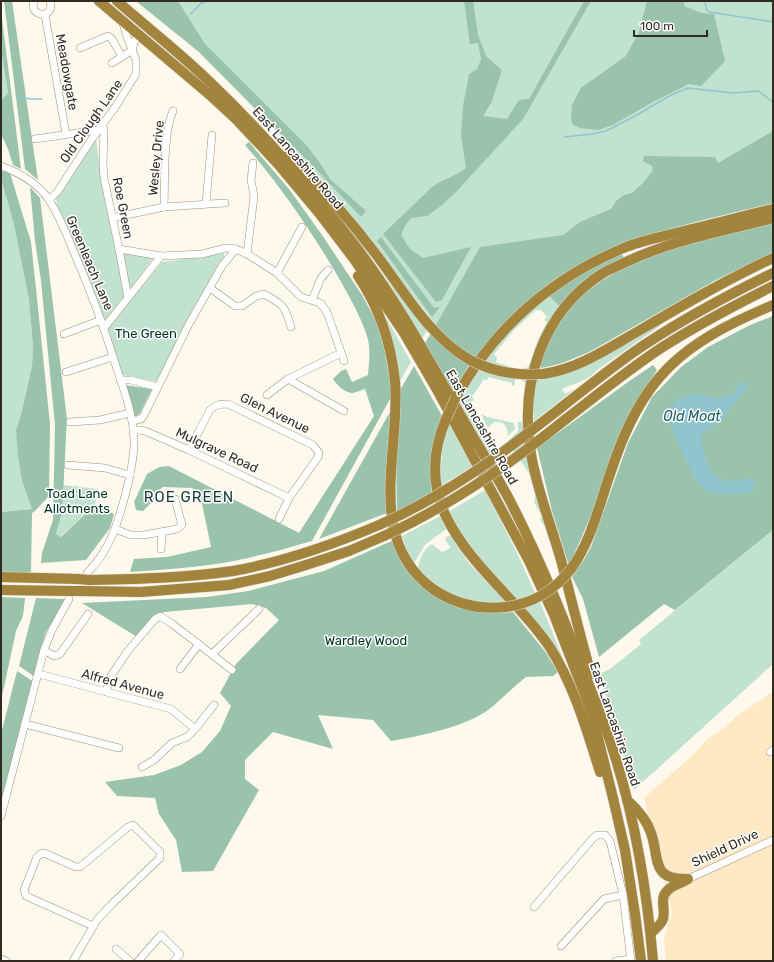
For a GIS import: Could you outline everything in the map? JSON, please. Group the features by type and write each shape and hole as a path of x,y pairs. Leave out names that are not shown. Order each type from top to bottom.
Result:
{"highway":[{"name":"East Lancashire Road","path":"99,1 145,38 224,107 298,187 354,259 404,333 436,388 529,561 554,615 590,710 625,850 634,960"},
{"name":"East Lancashire Road","path":"118,1 209,81 241,113 279,152 344,230 379,278 428,356 507,497 554,593 612,748 627,800 642,875 651,933 653,961"},
{"path":"241,113 271,136 295,160 377,256 426,322 444,342 470,360 482,366 504,372 543,374 569,368 593,357 721,283 773,258"},
{"path":"298,187 362,282 382,323 392,360 395,382 395,415 390,508 400,547 409,564 430,587 444,596 471,606 485,608 505,607 525,603 541,596 560,581 571,569 583,550 592,529 625,433 639,404 653,383 676,359 702,340 731,324 773,305"},
{"path":"625,850 577,700 555,656 534,626 472,559 450,525 440,498 435,468 438,445 446,419 456,397 473,369 511,322 553,286 590,264 626,247 656,238 773,209"},
{"path":"612,748 576,622 531,453 528,413 531,382 535,363 544,340 556,319 570,301 587,285 605,272 644,254 678,242 773,218"},
{"path":"1,578 78,579 88,576 152,579 197,575 234,570 297,556 330,545 379,525 418,506 465,479 511,446 631,354 686,318 728,294 773,273"},
{"path":"1,590 30,590 69,595 82,591 141,592 229,585 270,576 349,551 418,520 467,492 521,454 627,372 661,348 701,323 773,286"},
{"path":"554,593 576,622"},
{"path":"627,800 636,808 648,827 651,834 657,864 660,869 672,878 688,879"},
{"path":"651,933 659,926 662,919 665,892 688,879"}],"street":[{"path":"34,1 34,10 39,14 48,13 51,8 50,1"},
{"name":"Old Clough Lane","path":"49,200 58,191 136,74 136,60 127,37 123,21 105,1"},
{"name":"Meadowgate","path":"45,14 66,134"},
{"path":"80,48 108,36 112,39 122,56"},
{"path":"112,62 132,50 135,40 145,38"},
{"name":"Wesley Drive","path":"164,208 167,137 170,118 173,112"},
{"path":"36,139 100,128"},
{"name":"Roe Green","path":"100,128 104,129 104,178 119,249 161,256 202,254 226,248 236,249 247,254 277,274 301,297 320,303 326,312 344,361"},
{"path":"206,204 212,135"},
{"path":"247,254 254,196 251,180 253,163"},
{"name":"Greenleach Lane","path":"1,166 19,173 36,186 49,200 85,278 104,328 134,430 134,447 130,475 115,529 105,551 88,576"},
{"path":"112,218 164,208 225,203"},
{"path":"277,274 302,227"},
{"path":"119,249 128,298"},
{"path":"132,421 141,418 144,415 189,324 222,266 236,249"},
{"path":"104,328 161,256"},
{"path":"312,300 321,278 328,270"},
{"path":"210,288 235,306 242,306 256,296 264,294 280,304 286,310 291,327"},
{"path":"64,334 101,320"},
{"path":"267,395 288,379 341,353"},
{"path":"66,372 113,357"},
{"path":"288,379 344,411"},
{"path":"120,380 132,380 157,387"},
{"name":"Glen Avenue","path":"188,450 214,405 228,404 313,445 319,453 318,457 289,498 279,519"},
{"path":"70,422 105,419 130,413"},
{"name":"Mulgrave Road","path":"134,430 145,431 289,498"},
{"path":"68,465 105,468 130,475"},
{"path":"115,529 132,535 144,535 177,529 182,525 175,499"},
{"path":"161,549 162,532"},
{"path":"1,816 44,650 69,595"},
{"path":"212,654 259,609"},
{"path":"44,650 54,656 60,654 88,614"},
{"path":"106,692 111,676 127,652 155,619 160,616 232,670"},
{"path":"180,669 199,644"},
{"name":"Alfred Avenue","path":"39,674 171,709 195,729"},
{"path":"142,767 154,760 172,743 187,737 214,705"},
{"path":"25,724 119,748"},
{"path":"72,961 93,926 112,904 160,858 160,852 134,825 128,827 80,867 76,867 44,853 37,856 24,890 26,896 93,926"},
{"name":"East Lancashire Road","path":"534,907 594,837 597,835 605,835 610,841 632,930"},
{"name":"Shield Drive","path":"688,879 773,840"},
{"path":"561,946 604,899 623,895"},
{"path":"138,961 161,935 180,954 174,961"},
{"path":"116,949 130,961"},
{"path":"1,959 6,961"},
{"path":"616,961 634,960"}],"shaded area":[{"path":"773,692 773,961 666,961 664,939 672,912 644,798 695,753 707,739 723,729 739,714"}],"green space":[{"path":"4,1 12,1 38,180 25,169"},
{"path":"136,1 773,1 773,203 656,233 600,254 573,268 548,284 528,300 500,328 475,357 449,339 436,325 312,168 199,52"},
{"path":"136,1 178,1 205,44 307,146 330,179 366,211 361,217 314,167 199,52"},
{"path":"464,1 473,1 478,35 486,56 502,70 492,101 483,116 507,119 519,100 529,99 584,1 591,1 523,119 456,192 442,205 427,216 411,218 405,226 401,235 410,249 423,258 471,247 442,300 436,302 383,234 432,187 458,174 466,168 461,136 463,106 469,74 477,69 481,59 478,43 470,44"},
{"path":"647,1 684,1 684,6 701,13 714,14 725,61 701,86 689,84 653,102 613,125 598,130 580,128 573,125 571,120 572,105 581,88 626,56 639,32"},
{"path":"1,11 21,169 13,165 1,134 1,101 8,93 1,49"},
{"path":"1,49 8,93 1,101"},
{"path":"773,131 773,203 656,233 600,254 573,268 548,284 528,300 500,328 475,357 454,343 436,325 480,247 563,235 580,222 611,209 616,201 624,195 632,193 644,182 653,170 652,166 643,161 644,156 715,157 718,163"},
{"path":"96,138 101,177 125,297 105,321 57,209 56,198"},
{"path":"249,142 289,189 362,295 375,319 384,347 390,381 390,399 312,541 265,554 228,562 184,568 130,572 134,559 167,557 211,547 200,494 192,488 163,487 156,492 154,500 143,511 136,510 134,502 147,474 159,467 169,466 299,533 374,416 365,389 349,393 341,388 333,379 341,371 346,369 352,382 368,375 369,345 360,318 352,301 313,236 292,205 245,145"},
{"path":"1,171 10,173 31,242 50,424 49,496 32,513 31,572 1,572 1,512 32,509 22,481 16,430 21,415 32,366 33,347 29,300 14,225 1,178"},
{"path":"1,178 14,225 29,300 33,347 32,366 21,415 16,430 22,481 32,509 1,512"},
{"path":"30,187 40,198 67,419 62,514 56,534 61,537 95,505 114,514 110,528 86,560 41,563 42,553 53,520 55,425"},
{"path":"773,223 773,252 716,280 579,357 541,368 541,361 550,340 567,312 589,290 616,272 646,258 678,247"},
{"path":"381,237 434,308 440,307 432,317 377,241"},
{"path":"360,239 428,329 422,339 389,283"},
{"path":"122,253 153,258 130,290"},
{"name":"The Green","path":"224,253 224,258 157,382 122,375 107,329 162,262"},
{"path":"622,254 624,258 560,307 548,295 597,264"},
{"path":"773,261 773,264 716,292 661,324 590,376 562,389 565,394 576,388 534,421 534,393 537,380 552,378 570,371 720,287"},
{"path":"548,295 560,307 534,355 527,382 524,409 554,550 546,532 547,531 540,519 542,517 534,502 534,486 531,479 523,464 508,444 509,440 518,431 518,422 523,420 525,382 522,381 526,369 524,367 528,368 538,339 547,322 544,320 547,317 541,310 536,310 515,329 494,354 497,357 496,362 517,369 514,386 512,386 512,383 488,377 487,381 484,379 472,397 474,400 471,402 474,408 476,407 475,414 497,449 487,456 458,405 477,370 483,372 488,363 483,361 505,334"},
{"path":"773,316 773,530 675,610 664,604 599,657 583,599 572,577 591,547 628,443 652,397 681,367 708,347 750,325"},
{"path":"387,319 411,362 399,383 393,343 386,320"},
{"path":"431,333 449,351 469,365 452,393 425,343"},
{"path":"653,365 657,370 638,400 569,566 552,511 537,448"},
{"path":"414,366 442,416 433,445 431,464 432,495 397,512 396,462 400,390"},
{"path":"125,385 152,389 140,413 134,418"},
{"path":"391,410 387,465 387,513 319,539"},
{"path":"481,414 487,417 514,423 515,429 508,436 507,429 503,423 494,422 488,428"},
{"path":"449,424 473,466 442,485 442,454"},
{"name":"Toad Lane Allotments","path":"63,485 98,489 95,505 60,537 56,534 62,514"},
{"path":"485,490 519,557 535,593 517,600 473,553 448,512"},
{"path":"440,516 446,529 425,545 414,563 408,553 402,536"},
{"path":"773,530 773,664 634,790 627,763 621,750 617,729 599,674 610,669 641,644 639,640"},
{"path":"450,535 469,563 506,602 480,602 458,597 437,585 418,568 422,554 432,544 442,552 449,549 450,547 445,539"},
{"name":"Wardley Wood","path":"394,540 406,566 467,609 491,613 513,612 544,650 558,672 553,676 526,677 493,706 478,716 455,726 415,736 391,741 373,720 318,715 333,749 273,732 245,760 245,779 259,790 213,871 182,872 176,840 159,814 155,798 117,796 105,782 154,775 181,765 202,752 220,731 231,706 220,693 236,664 279,620 266,608 252,604 165,612 155,615 137,637 82,603 207,597 248,591 324,571"},
{"path":"1,597 25,598 23,616 16,631 1,701"},
{"path":"36,598 66,599 46,632 37,661 35,677 19,666"},
{"path":"540,602 566,666 524,609"},
{"path":"17,671 34,682 1,803 1,734"}],"water":[{"name":"Old Moat","path":"741,380 749,387 745,389 721,421 705,432 701,437 705,459 715,476 732,481 751,478 757,484 752,491 747,493 726,494 711,492 701,487 694,476 676,438 671,425 670,415 676,399 695,394 705,395 714,399 727,396 737,389"}],"waterway":[{"path":"191,14 201,3 209,1"},
{"path":"705,1 706,9 709,12 773,22"},
{"path":"565,137 606,131 671,95 688,88 733,93 758,91 773,102"},
{"path":"16,96 31,99 42,99"}],"district":[{"name":"ROE GREEN","path":"189,497"}]}
